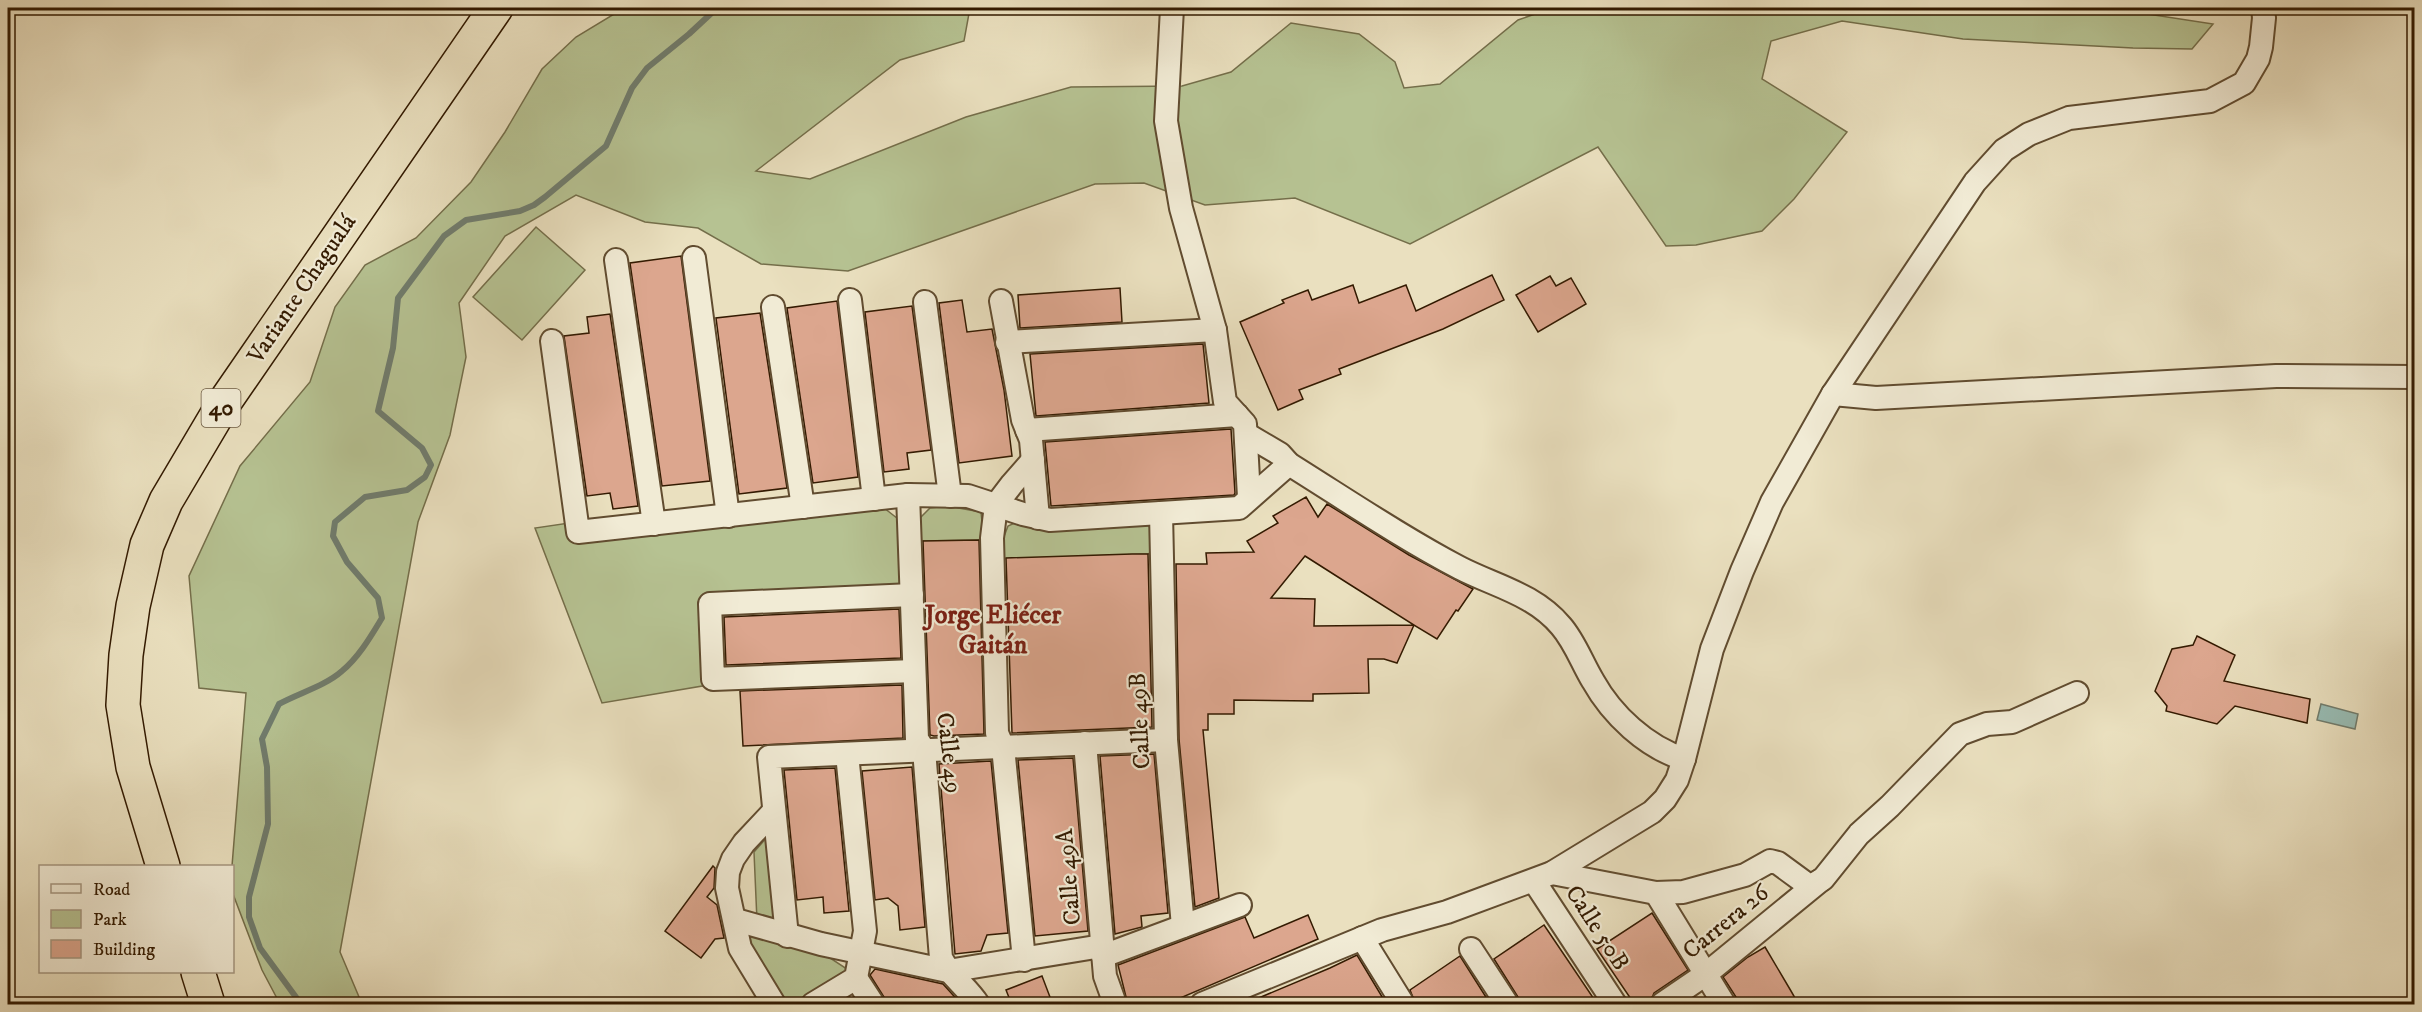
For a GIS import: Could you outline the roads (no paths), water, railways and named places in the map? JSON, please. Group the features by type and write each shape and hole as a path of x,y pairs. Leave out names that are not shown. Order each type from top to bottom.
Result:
{"highway":[{"name":"Variante Chagualá","path":"162,865 133,767 123,705 126,655 133,606 147,545 166,501 224,403 496,8"},
{"path":"198,973 208,1005"}],"street":[{"path":"1172,8 1166,121 1181,208 1215,330 1225,402 1242,424 1289,464 1461,568 1505,586 1546,610 1572,642 1593,682 1635,732 1671,755 1684,759"},
{"path":"1202,1005 1382,930 1447,912 1543,877 1652,812 1677,780 1712,650 1742,571 1773,502 1833,393 1975,182 2004,150 2029,134 2069,118 2210,101 2244,82 2258,59 2263,13"},
{"path":"694,258 728,516"},
{"path":"616,261 654,524"},
{"path":"849,300 874,499"},
{"path":"1001,301 1023,420 1031,440 1038,518"},
{"path":"925,302 950,496"},
{"path":"773,307 802,507"},
{"path":"1007,342 1215,330"},
{"path":"552,340 578,532 908,495 968,496 1050,520 1239,508 1289,464"},
{"path":"1833,393 1876,398 2276,376 2415,377"},
{"path":"1027,430 1242,424"},
{"path":"1242,424 1249,497"},
{"path":"1024,960 1003,747 997,733 992,538 996,505 1033,460"},
{"name":"Calle 49","path":"908,495 917,739 924,750 941,958 948,971 969,991 978,1005"},
{"name":"Calle 49B","path":"1161,513 1166,740 1183,926"},
{"path":"912,595 710,604 713,679 914,671"},
{"name":"Carrera 26","path":"1662,1005 1706,974 1822,879 1859,834 1890,806 1960,734 1987,724 2012,722 2077,693"},
{"path":"787,936 769,757 1166,740"},
{"name":"Calle 49A","path":"1084,743 1105,976 1115,1005"},
{"path":"813,1005 856,978 865,931 847,754"},
{"path":"774,811 744,843 733,859 728,872 730,904 736,920 740,948 774,1005"},
{"path":"1543,877 1656,893 1683,892 1745,875 1770,861 1778,863 1808,885 1822,879"},
{"name":"Calle 50B","path":"1543,877 1615,1005"},
{"path":"1656,893 1724,1005"},
{"path":"736,920 787,936 948,971 1103,951 1240,905"},
{"path":"1362,938 1403,1005"},
{"path":"1471,949 1507,1005"},
{"path":"856,978 873,1005"}],"water":[{"path":"2321,704 2358,714 2355,729 2317,720"}],"waterway":[{"path":"301,1004 260,948 249,917 249,897 268,824 267,767 262,739 279,704 320,685 342,671 359,653 382,618 378,598 347,562 333,536 335,522 365,497 407,490 425,477 431,465 422,448 378,411 393,348 398,298 444,236 466,220 520,211 534,205 606,146 632,88 647,68 717,8"}],"district":[{"name":"Jorge Eliécer Gaitán","path":"993,630"}]}
